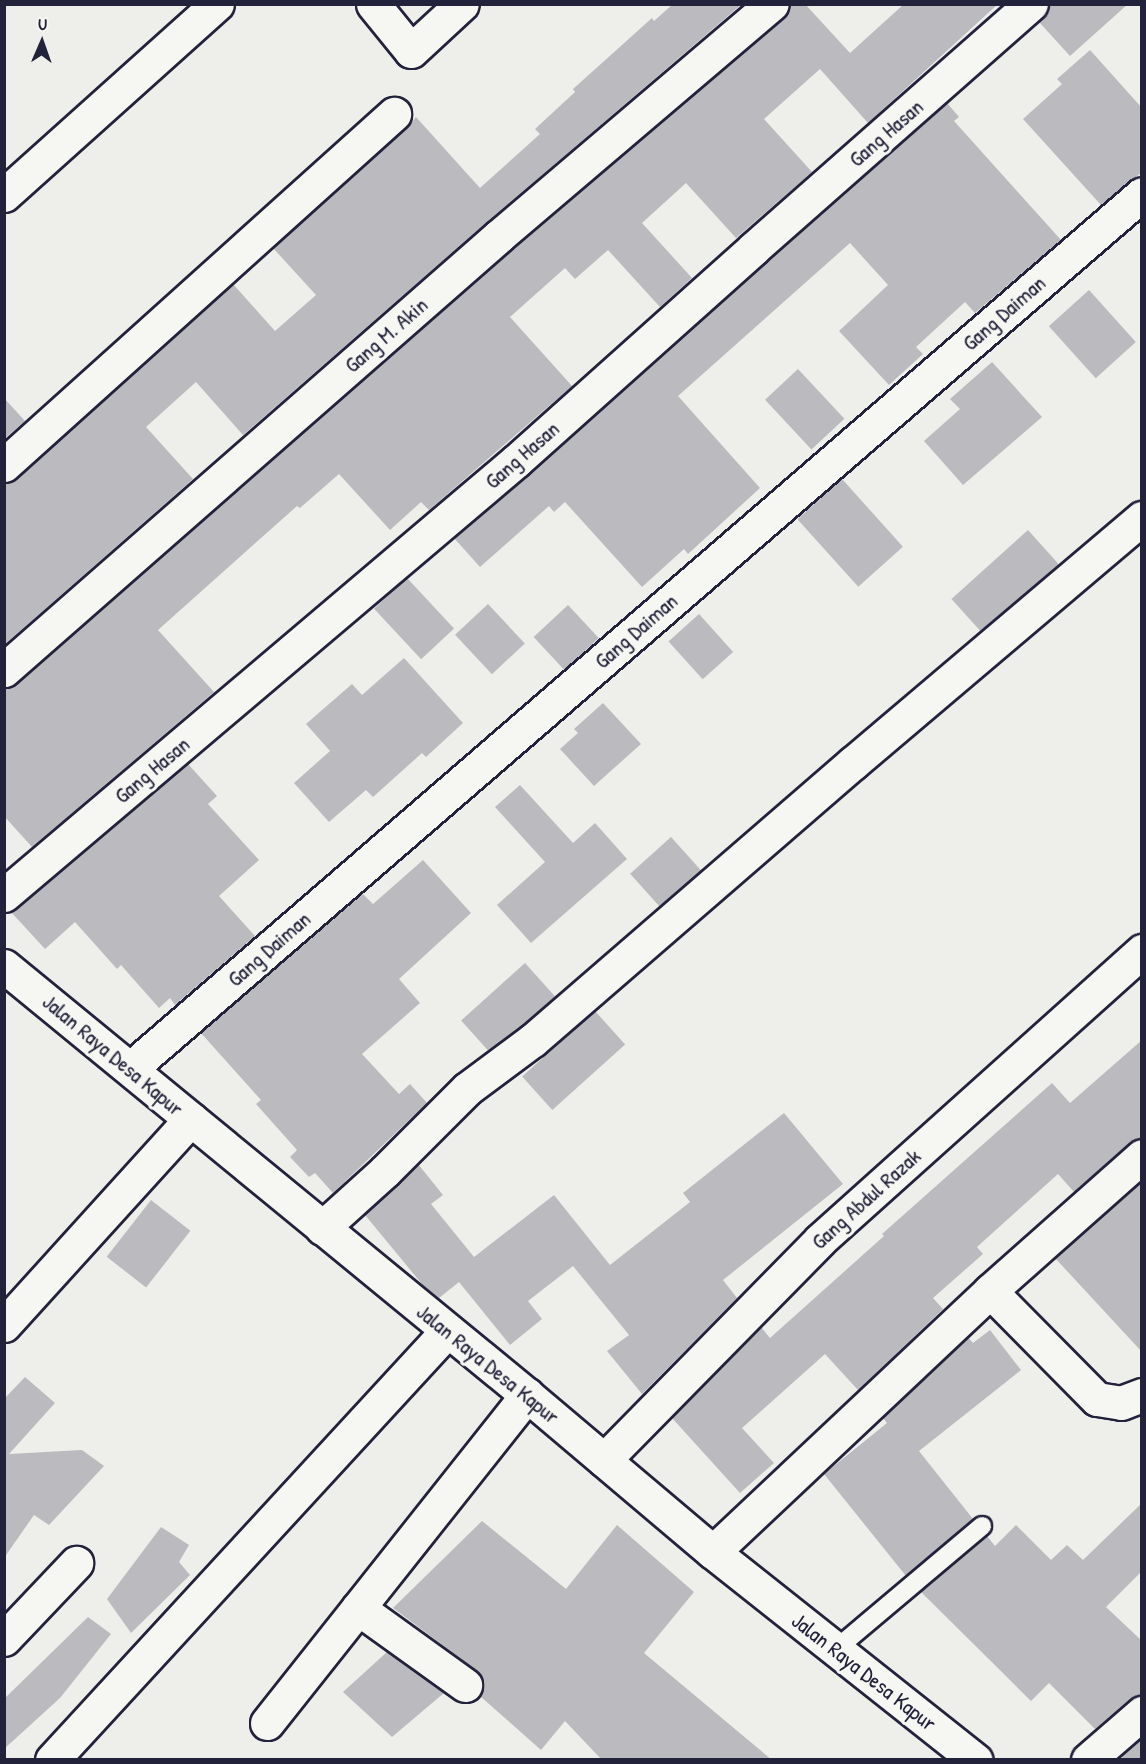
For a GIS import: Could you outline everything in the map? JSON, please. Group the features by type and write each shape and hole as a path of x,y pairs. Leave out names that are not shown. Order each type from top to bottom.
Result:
{"street":[{"path":"4,195 217,4"},
{"path":"373,4 411,51 462,4"},
{"name":"Gang M. Akin","path":"4,670 490,244 772,4"},
{"name":"Gang Hasan","path":"4,895 516,461 1031,4"},
{"path":"4,465 394,114"},
{"name":"Gang Daiman","path":"131,1068 1142,194"},
{"path":"322,1228 385,1171 467,1089 533,1040 853,763 1142,518"},
{"name":"Gang Abdul Razak","path":"604,1460 820,1240 1142,951"},
{"name":"Jalan Raya Desa Kapur","path":"4,966 527,1395 713,1552 975,1760"},
{"path":"4,1325 191,1119"},
{"path":"713,1552 990,1291 1142,1156"},
{"path":"990,1291 1096,1399 1121,1403 1142,1395"},
{"path":"52,1760 447,1331"},
{"path":"267,1723 527,1395"},
{"path":"4,1639 76,1563"},
{"path":"358,1608 465,1685"},
{"path":"1088,1760 1142,1713"}],"lane":[{"path":"836,1649 982,1526"}],"building":[{"path":"673,4 742,4 243,435 196,382 146,427 193,479 4,645 4,483 17,479 233,284 275,331 316,295 273,248 407,128 416,117 480,188 540,134 535,129 575,92 573,89 652,18 654,21"},
{"path":"790,4 805,4 850,53 904,4 998,4 868,123 820,69 764,119 812,172 736,238 686,183 642,223 692,278 660,307 608,250 575,279 565,268 510,317 572,386 429,510 421,502 390,530 339,474 300,508 297,506 158,630 214,692 32,847 4,816 4,688 16,684 511,250 784,18"},
{"path":"1049,4 1128,4 1070,56 1039,22 1049,11"},
{"path":"1090,50 1142,108 1142,172 1101,205 1023,119 1062,84 1057,79"},
{"path":"947,103 959,117 954,121 1061,240 975,313 965,302 916,347 923,354 889,385 839,331 888,285 850,243 678,396 760,488 688,554 684,549 642,587 565,502 554,512 549,506 480,567 454,538"},
{"path":"1089,290 1136,342 1096,378 1049,326"},
{"path":"992,362 1042,417 963,485 924,441 960,409 950,399"},
{"path":"798,369 844,419 811,449 765,400"},
{"path":"4,398 25,421 4,439"},
{"path":"842,479 903,547 858,587 797,519"},
{"path":"1028,530 1059,564 982,633 951,599"},
{"path":"407,578 454,628 421,659 374,609"},
{"path":"488,604 525,643 492,674 455,635"},
{"path":"568,605 599,638 564,670 534,637"},
{"path":"699,614 733,652 703,679 669,641"},
{"path":"404,658 463,723 426,757 422,753 373,797 366,790 329,822 294,783 330,751 306,724 352,684 362,695"},
{"path":"603,703 641,744 594,786 560,749 578,733 574,729"},
{"path":"188,764 217,796 208,804 259,860 219,896 255,936 175,1005 170,998 159,1008 121,965 117,969 75,922 45,949 11,912"},
{"path":"520,785 573,843 595,823 627,859 531,943 497,905 545,862 495,807"},
{"path":"671,837 701,870 660,907 630,874"},
{"path":"423,860 471,913 399,979 420,1003 362,1054 399,1094 410,1084 427,1103 333,1193 315,1173 309,1177 290,1157 297,1150 256,1104 261,1100 201,1033 363,894 373,904"},
{"path":"525,963 555,996 491,1054 461,1021"},
{"path":"595,1011 625,1044 552,1110 522,1077"},
{"path":"1142,1040 1142,1138 1130,1142 1074,1192 1058,1174 977,1247 983,1254 933,1298 943,1309 858,1390 825,1354 742,1428 774,1463 740,1493 672,1418 761,1327 770,1338 884,1236 882,1234 1052,1083 1070,1103"},
{"path":"784,1113 843,1184 723,1280 737,1298 642,1394 607,1351 629,1335 573,1266 528,1301 542,1319 510,1345 459,1282 439,1298 422,1284 365,1215 418,1164 443,1195 431,1204 474,1257 554,1195 610,1265 690,1202 683,1193"},
{"path":"1142,1182 1142,1352 1055,1258"},
{"path":"151,1200 190,1231 146,1288 107,1257"},
{"path":"990,1330 1021,1370 919,1451 973,1519 906,1576 824,1474 887,1423 883,1418 968,1337 973,1343"},
{"path":"25,1377 55,1403 9,1454 82,1450 104,1466 49,1525 34,1515 4,1558 4,1399"},
{"path":"1142,1503 1142,1571 1106,1607 1142,1641 1142,1695 1130,1699 1095,1729 1049,1683 1031,1701 921,1592 987,1536 995,1546 1016,1525 1051,1560 1067,1545 1083,1560"},
{"path":"482,1521 566,1589 617,1525 694,1592 644,1653 772,1760 602,1760 565,1721 541,1750 480,1696 484,1686 482,1677 476,1670 393,1608"},
{"path":"161,1527 189,1545 179,1562 190,1575 131,1633 107,1599"},
{"path":"88,1617 111,1634 60,1698 4,1749 4,1699"},
{"path":"387,1652 444,1693 392,1737 343,1692"},
{"path":"1142,1738 1142,1760 1125,1760 1121,1756"}]}
